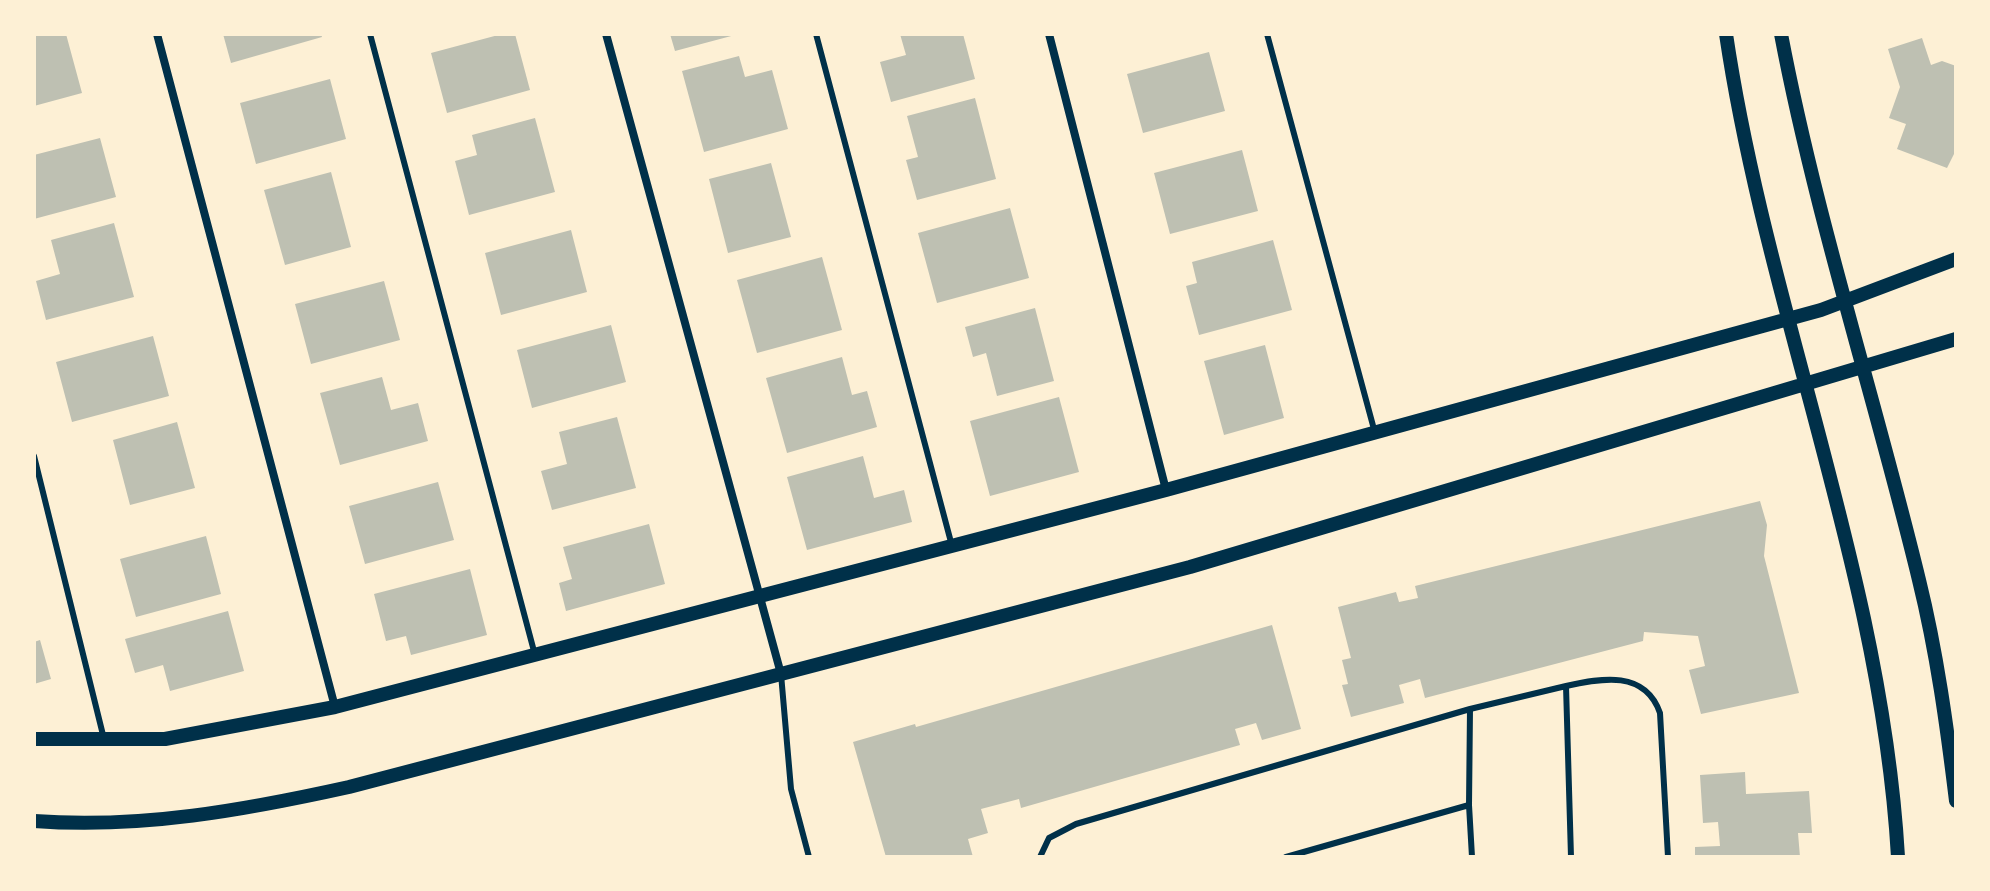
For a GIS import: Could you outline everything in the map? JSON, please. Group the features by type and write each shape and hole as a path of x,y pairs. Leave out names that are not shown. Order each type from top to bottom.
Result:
{"street":[{"path":"157,34 335,707"},
{"path":"606,34 781,674"},
{"path":"1049,34 1166,490"},
{"path":"1726,34 1788,319 1871,647 1890,762 1898,857"},
{"path":"1781,34 1810,163 1920,581 1941,683 1956,801"},
{"path":"34,739 165,739 335,707 1166,490 1788,319 1956,259"},
{"path":"34,821 153,821 254,808 349,787 1190,567 1805,387 1956,339"}],"lane":[{"path":"370,34 535,655"},
{"path":"816,34 952,546"},
{"path":"1267,34 1375,433"},
{"path":"34,456 104,739"},
{"path":"781,674 791,789 809,857"},
{"path":"1040,857 1049,838 1076,824 1470,709 1606,679 1624,680 1641,686 1655,698 1660,713 1668,857"},
{"path":"1566,686 1571,857"},
{"path":"1470,709 1472,857"},
{"path":"1286,857 1469,805"}],"building":[{"path":"34,34 66,34 82,93 34,106"},
{"path":"223,34 321,34 322,37 231,63"},
{"path":"502,34 515,34 530,90 447,113 431,53"},
{"path":"670,34 735,34 735,35 675,51"},
{"path":"900,34 963,34 975,79 891,102 880,62 906,55"},
{"path":"1922,38 1931,65 1942,61 1956,66 1956,150 1947,168 1897,149 1906,124 1889,118 1900,87 1888,49"},
{"path":"1209,52 1225,111 1143,133 1127,74"},
{"path":"739,56 745,77 772,70 788,129 704,152 682,71"},
{"path":"330,79 346,139 256,164 240,103"},
{"path":"975,98 996,179 917,200 906,160 918,157 907,116"},
{"path":"535,118 555,192 469,215 455,161 477,155 472,135"},
{"path":"100,138 116,197 34,219 34,155"},
{"path":"1242,150 1258,211 1170,234 1154,173"},
{"path":"771,163 791,237 728,253 709,179"},
{"path":"331,172 351,247 285,265 264,190"},
{"path":"1010,208 1029,278 937,303 918,233"},
{"path":"114,223 134,297 46,320 36,281 60,274 51,240"},
{"path":"571,230 587,292 501,315 485,253"},
{"path":"1273,240 1292,310 1199,335 1186,286 1197,283 1192,262"},
{"path":"822,257 842,330 757,353 737,280"},
{"path":"384,281 400,340 311,364 295,304"},
{"path":"1035,308 1054,381 997,396 986,353 973,357 965,327"},
{"path":"611,325 626,382 532,408 517,350"},
{"path":"153,336 169,396 72,422 56,362"},
{"path":"1265,345 1284,418 1224,435 1204,361"},
{"path":"842,357 852,395 867,391 877,427 787,453 766,378"},
{"path":"382,377 391,410 418,403 428,441 340,465 320,393"},
{"path":"1059,397 1079,472 990,496 970,421"},
{"path":"617,417 636,488 552,510 541,471 567,464 559,432"},
{"path":"177,422 195,488 130,505 113,440"},
{"path":"863,456 874,498 904,490 912,522 807,550 787,477"},
{"path":"438,482 454,540 365,564 349,506"},
{"path":"1760,501 1767,525 1764,556 1799,693 1701,714 1689,670 1705,666 1698,636 1644,632 1643,641 1425,698 1420,679 1399,685 1404,703 1351,717 1342,685 1348,684 1342,660 1351,658 1338,607 1396,592 1399,602 1418,598 1415,586"},
{"path":"649,524 665,584 566,611 559,583 572,579 563,547"},
{"path":"206,536 221,594 136,617 120,559"},
{"path":"470,569 487,635 411,655 406,636 386,641 374,594"},
{"path":"228,611 244,671 170,691 163,665 135,673 125,639"},
{"path":"1272,625 1301,729 1262,740 1256,723 1235,729 1240,745 1021,808 1019,799 981,809 988,833 968,839 973,857 886,857 853,742 915,724 916,727"},
{"path":"40,640 51,679 34,684 34,642"},
{"path":"1745,772 1746,794 1809,791 1812,833 1798,833 1800,857 1695,857 1695,847 1720,846 1718,822 1703,823 1700,775"}]}
